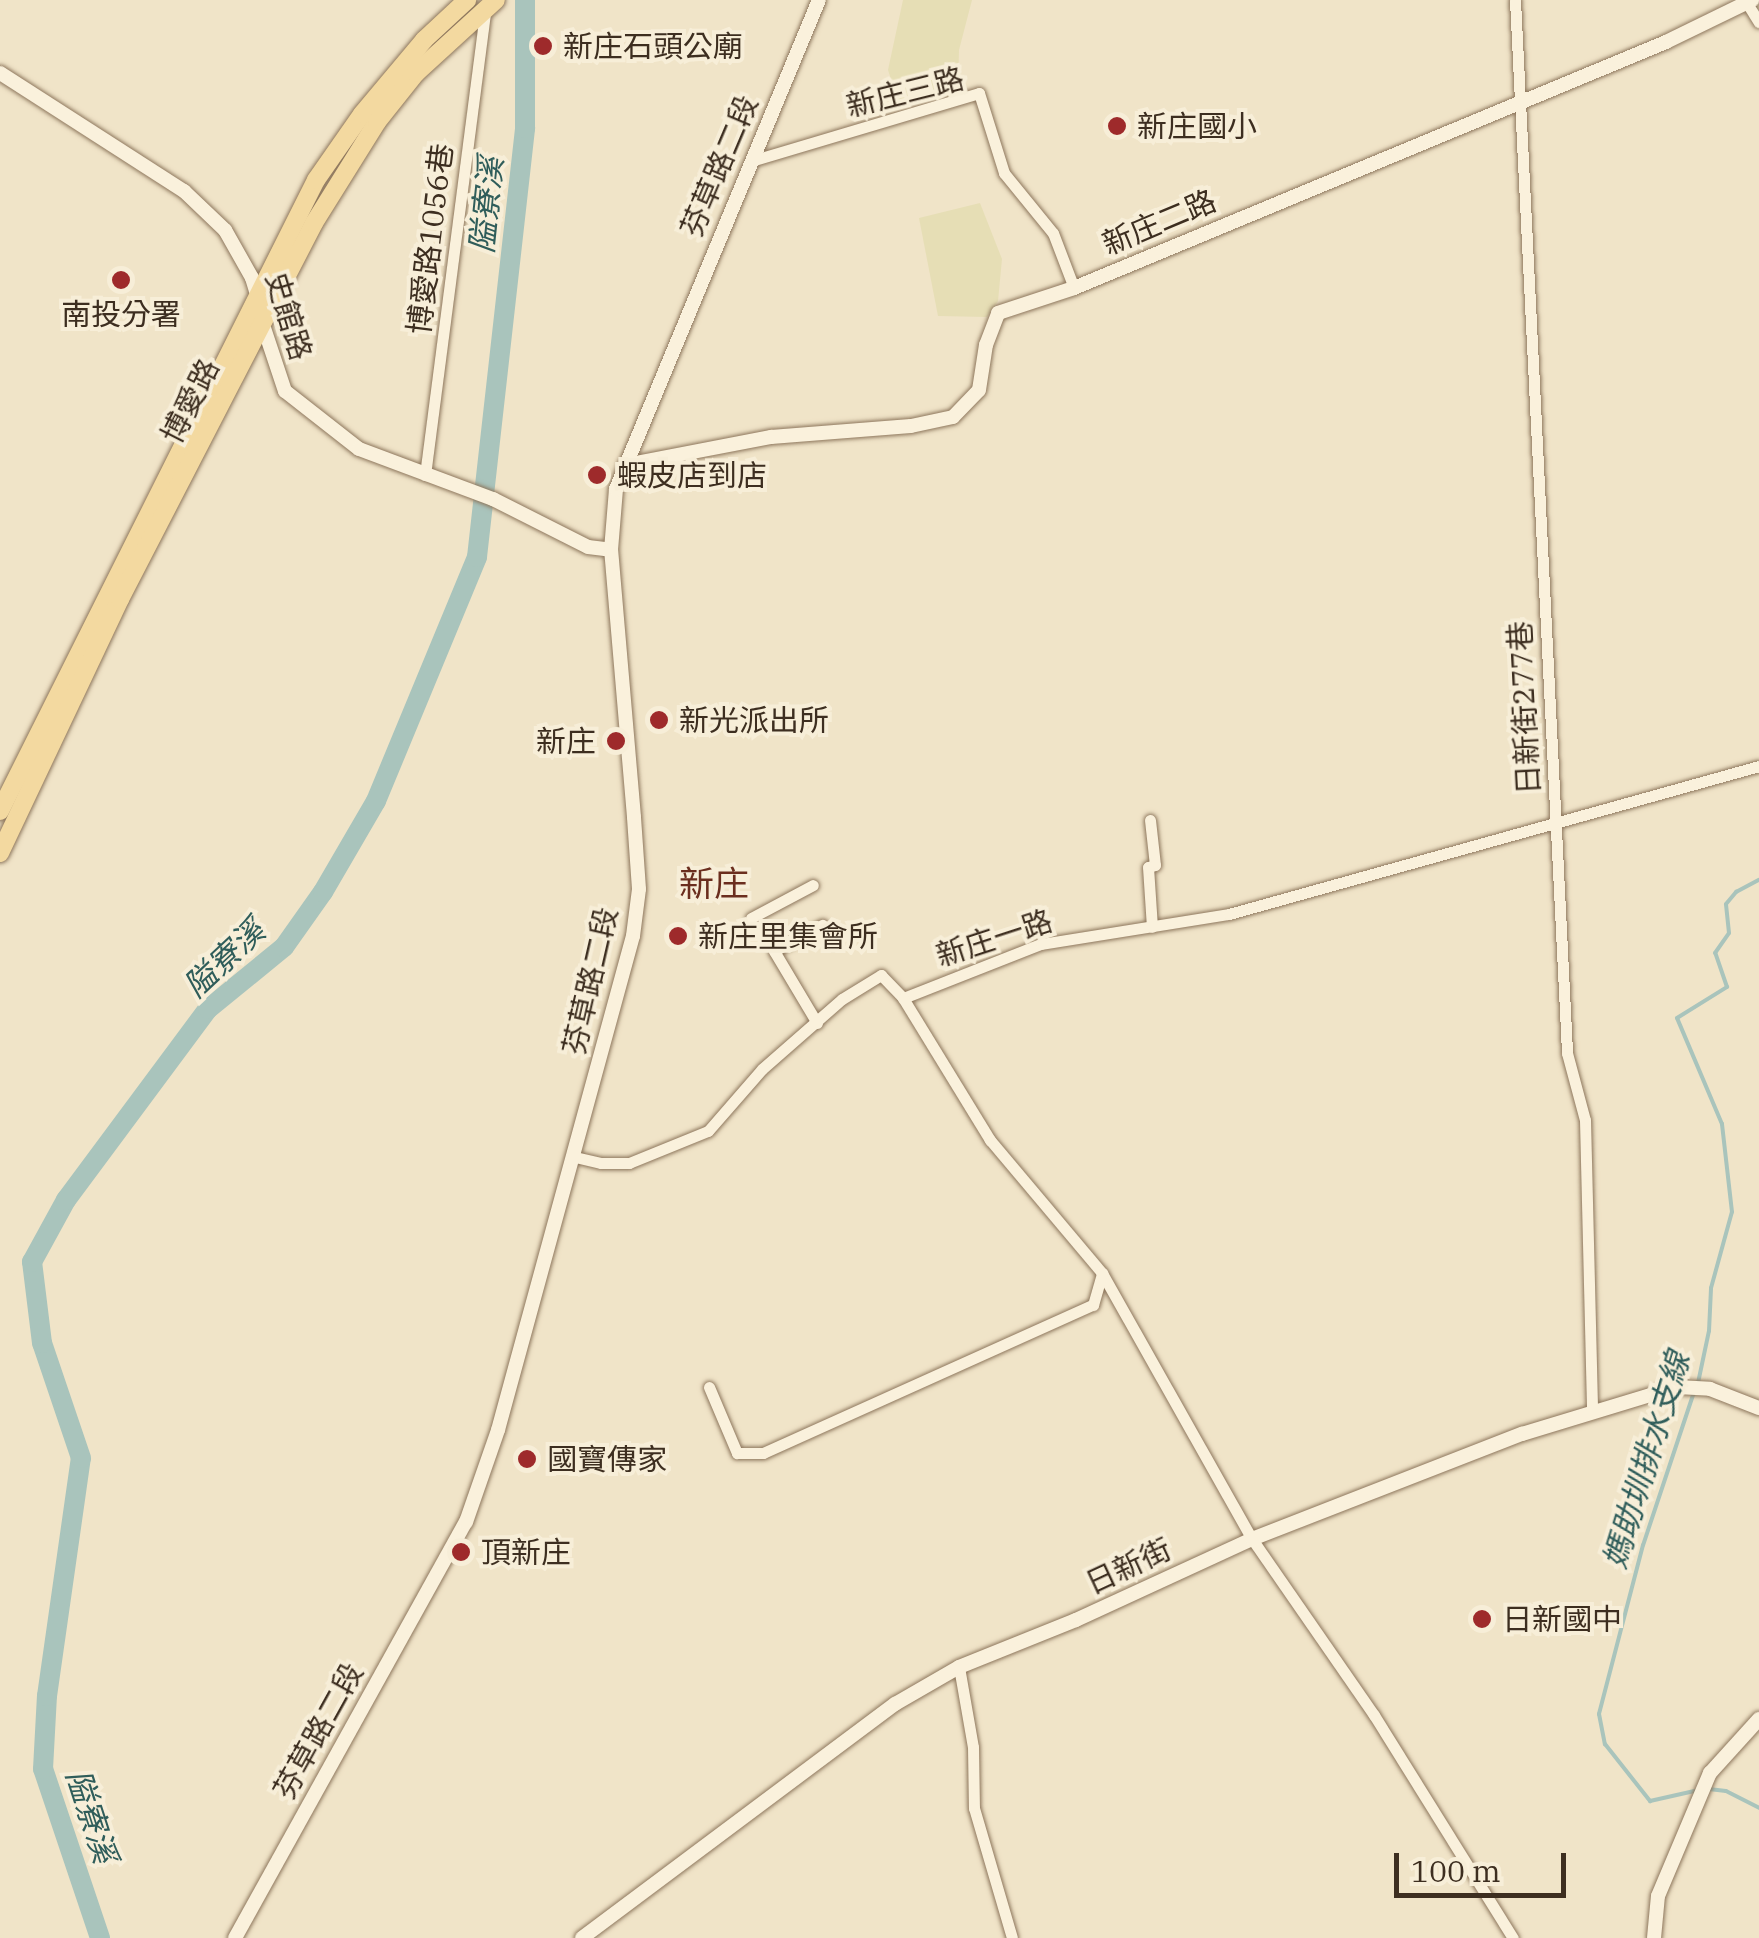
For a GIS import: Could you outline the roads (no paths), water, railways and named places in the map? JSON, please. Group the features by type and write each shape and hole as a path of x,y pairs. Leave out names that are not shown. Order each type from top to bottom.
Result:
{"main road":[{"name":"博愛路","path":"0,810 316,180 400,70 467,0"},
{"name":"博愛路","path":"0,853 104,634 261,320 314,223 377,122 416,74 489,3"}],"street":[{"name":"芬草路二段","path":"235,1938 466,1522 498,1430 633,936 638,888 611,550 616,489 818,0"},
{"name":"日新街277巷","path":"1515,0 1566,1053 1585,1120 1592,1412"},
{"name":"新庄二路","path":"626,465 771,436 911,426 953,417 979,390 986,345 998,314 1074,288 1666,42 1748,1"},
{"path":"1748,1 1759,22"},
{"name":"博愛路1056巷","path":"430,476 489,3"},
{"name":"史館路","path":"0,73 184,191 225,230 258,296 261,320 285,391 358,449 494,499 588,547 611,550"},
{"name":"新庄三路","path":"751,161 979,93 1004,173 1053,233 1074,288"},
{"name":"新庄一路","path":"903,998 1041,944 1228,914 1759,766"},
{"path":"1150,820 1155,865 1148,866 1152,927"},
{"path":"750,918 813,886"},
{"path":"817,1022 774,951 822,925"},
{"path":"575,1157 601,1163 630,1163 708,1131 762,1069 842,999 881,975 903,998 990,1140 1102,1273 1252,1538 1374,1715 1513,1938"},
{"path":"710,1387 736,1453 764,1453 1093,1305 1102,1273"},
{"name":"日新街","path":"582,1938 895,1704 960,1667 1076,1620 1252,1538 1522,1434 1696,1386 1759,1408"},
{"path":"960,1667 974,1747 974,1808 1012,1938"},
{"path":"1654,1938 1658,1896 1710,1773 1759,1719"}],"waterway":[{"name":"隘寮溪","path":"100,1938 43,1769 47,1696 81,1458 42,1343 32,1262 66,1200 208,1009 284,947 323,892 376,801 477,557 525,128 525,0"},
{"name":"媽助圳排水支線","path":"1698,1383 1709,1331 1711,1288 1732,1212 1722,1124 1677,1018 1727,987 1715,953 1729,933 1726,904 1736,892 1759,880"},
{"name":"媽助圳排水支線","path":"1694,1392 1643,1545 1599,1714 1605,1744 1650,1801 1699,1790"},
{"name":"媽助圳排水支線","path":"1709,1789 1726,1791 1759,1808"}],"place":[{"name":"新庄石頭公廟","path":"543,46"},
{"name":"新庄國小","path":"1117,126"},
{"name":"南投分署","path":"121,280"},
{"name":"蝦皮店到店","path":"597,475"},
{"name":"新光派出所","path":"659,720"},
{"name":"新庄","path":"616,741"},
{"name":"新庄里集會所","path":"678,936"},
{"name":"國寶傳家","path":"527,1459"},
{"name":"頂新庄","path":"461,1552"},
{"name":"日新國中","path":"1482,1619"}],"district":[{"name":"新庄","path":"714,883"}]}
